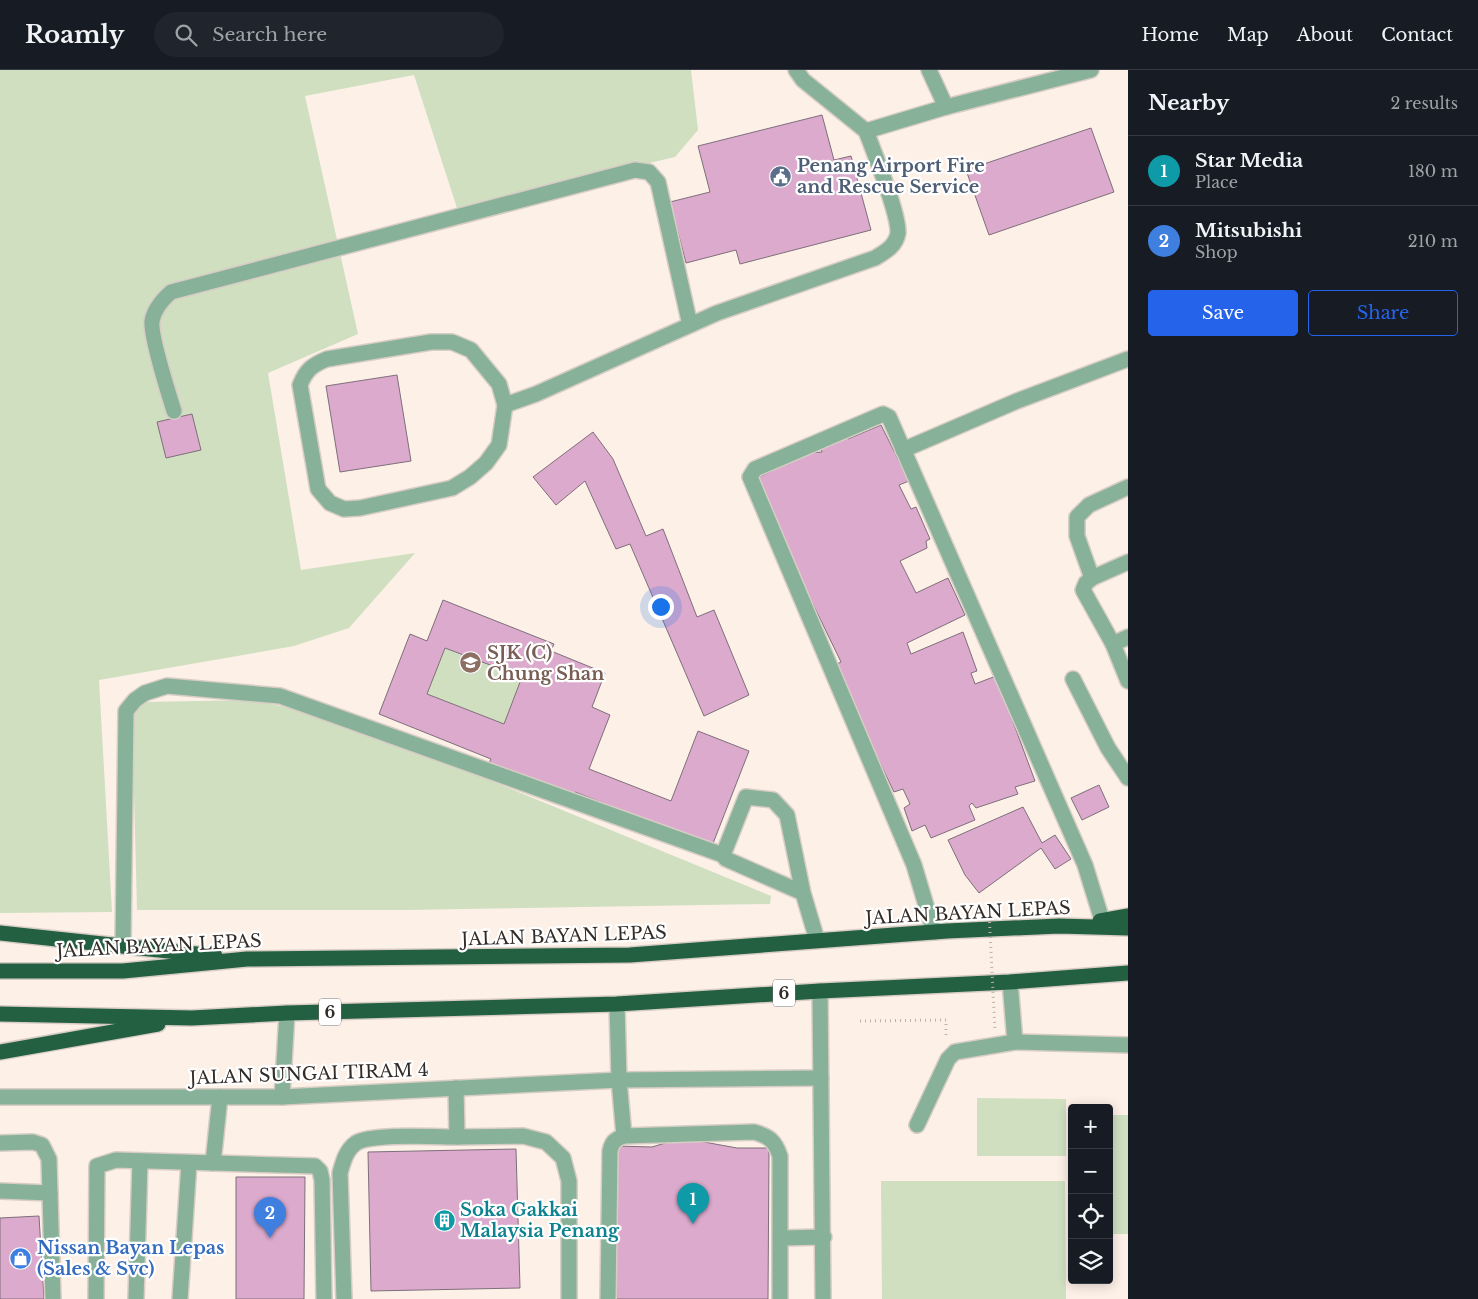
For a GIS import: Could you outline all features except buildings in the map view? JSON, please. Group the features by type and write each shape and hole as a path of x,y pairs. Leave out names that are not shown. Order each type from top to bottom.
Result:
{"highway":[{"path":"1058,926 1128,916"},
{"name":"JALAN BAYAN LEPAS","path":"0,971 123,971 247,960 630,955 934,932 1058,926 1128,928"},
{"path":"0,933 247,960"},
{"name":"6","path":"0,1014 192,1018 287,1013 617,1004 820,991 1010,982 1128,973"},
{"path":"1100,975 1128,978"},
{"path":"0,1052 192,1018"}],"street":[{"path":"505,405 536,394 690,325 875,258 891,248 898,234 896,218 866,131 803,80 796,70"},
{"path":"929,70 946,107"},
{"path":"866,131 946,107 1091,70"},
{"path":"174,411 162,373 152,322 160,303 171,292 635,170 649,172 658,182 690,325"},
{"path":"431,342 452,342 471,350 486,365 499,384 505,405 498,445 486,463 470,477 452,488 360,508 344,509 330,503 318,489 300,385 304,374 312,366 327,359 431,342"},
{"path":"903,450 1017,401 1128,359"},
{"path":"934,932 914,865 750,477 755,468 883,414 889,417 1084,865 1102,920"},
{"path":"1092,578 1077,536 1077,517 1089,505 1128,487"},
{"path":"1128,562 1092,578 1086,583 1083,590 1113,644 1128,681"},
{"path":"1113,644 1128,637"},
{"path":"1072,679 1108,748 1128,778"},
{"path":"123,946 126,712 134,700 145,693 167,686 280,696 723,855 726,860 803,893"},
{"path":"723,855 746,797 773,800 787,815 803,893 817,940"},
{"path":"1010,982 1015,1042"},
{"path":"820,991 824,1237 823,1299"},
{"path":"617,1004 619,1080 624,1136"},
{"path":"282,1098 287,1013"},
{"path":"917,1125 948,1059 955,1052 1015,1042 1128,1045"},
{"name":"JALAN SUNGAI TIRAM 4","path":"0,1098 282,1098 619,1080 822,1078"},
{"path":"456,1088 457,1137"},
{"path":"214,1163 220,1098"},
{"path":"608,1299 610,1151 612,1144 617,1138 624,1136 754,1132 766,1135 776,1144 780,1156 780,1299"},
{"path":"344,1299 340,1173 344,1156 356,1143 374,1138 523,1136 546,1142 563,1158 569,1181 569,1299"},
{"path":"0,1142 33,1142 42,1145 49,1159 53,1299"},
{"path":"96,1299 97,1166 116,1160 315,1166 320,1171 324,1299"},
{"path":"136,1299 140,1161"},
{"path":"180,1299 189,1163"},
{"path":"0,1191 50,1194"},
{"path":"781,1238 824,1237"}],"path":[{"path":"989,912 995,1031"},
{"path":"860,1021 946,1020 946,1032"}],"green space":[{"path":"0,70 691,70 698,130 675,157 457,208 414,75 305,96 358,334 268,373 301,570 415,553 349,628 294,646 99,680 112,912 0,913"},
{"path":"445,648 522,677 504,724 427,694"},
{"path":"256,700 353,724 771,896 770,904 405,910 137,910 132,716 141,702"},
{"path":"977,1098 1066,1099 1066,1156 977,1156"},
{"path":"1113,1115 1128,1115 1128,1234 1113,1234"},
{"path":"881,1181 1065,1181 1066,1299 882,1299"}],"place":[{"name":"Penang Airport Fire and Rescue Service","path":"781,176"},
{"name":"SJK (C) Chung Shan","path":"471,663"},
{"name":"Soka Gakkai Malaysia Penang","path":"444,1220"},
{"name":"Star Media","path":"693,1224"},
{"name":"Mitsubishi","path":"270,1238"},
{"name":"Nissan Bayan Lepas (Sales & Svc)","path":"21,1258"}]}
